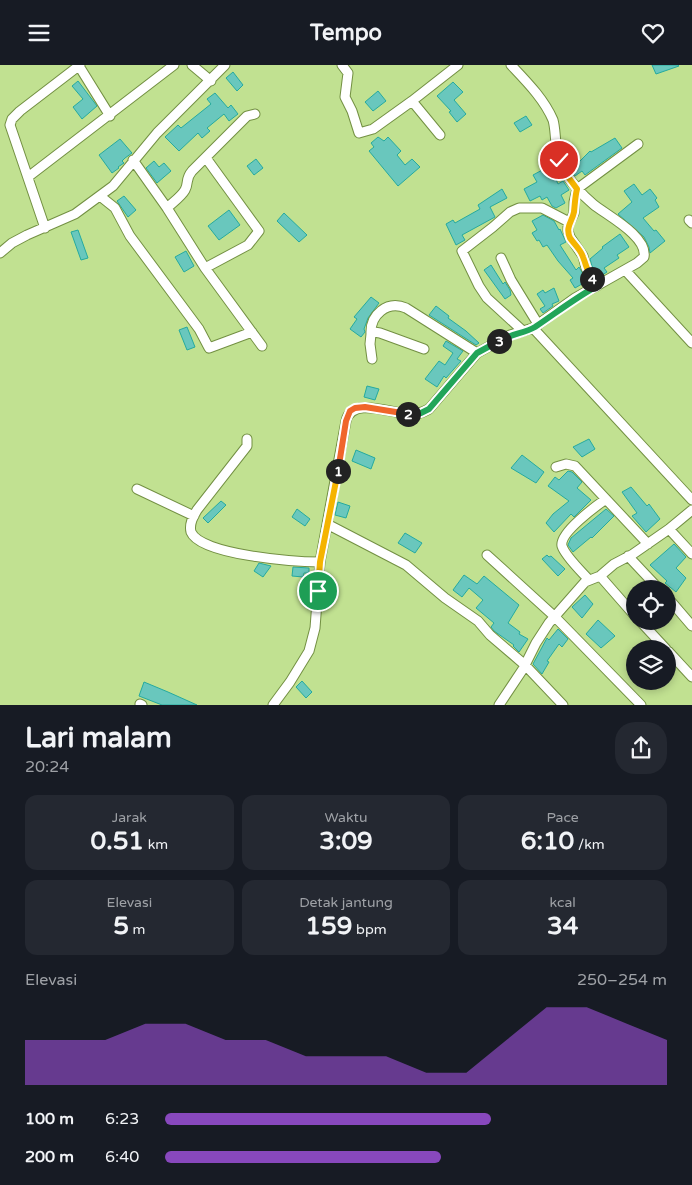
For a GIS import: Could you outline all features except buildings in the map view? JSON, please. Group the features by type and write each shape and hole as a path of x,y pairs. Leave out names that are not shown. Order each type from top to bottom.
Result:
{"street":[{"path":"28,177 110,116 174,65"},
{"path":"192,65 210,81"},
{"path":"1,249 27,235 75,214 100,196 119,180 157,133 225,65"},
{"path":"342,65 348,75 345,97 359,133 374,129 458,65"},
{"path":"273,705 309,651 315,628 320,562 346,421 350,411 355,408 365,407 412,415 429,409 477,353 510,335 536,326 575,298 644,257 644,249 624,225 593,204 577,189 560,165 554,123 545,104 512,65"},
{"path":"45,228 12,134 10,125 12,119 80,66 110,116"},
{"path":"412,101 440,135"},
{"path":"167,207 184,191 188,175 247,116 255,114"},
{"path":"597,286 586,268 583,256 570,237 568,229 569,222 574,213 577,189 638,144"},
{"path":"205,267 248,245 259,232 258,228 206,158"},
{"path":"134,160 167,207 205,267 262,346"},
{"path":"100,196 112,204 118,211 130,237 199,329 209,348 252,332"},
{"path":"522,331 487,298 478,286 462,251 494,227 510,212 520,208 542,208 569,222"},
{"path":"501,258 536,326 692,500"},
{"path":"625,270 692,343"},
{"path":"372,359 370,344 371,326 374,318 388,306 397,305 477,353"},
{"path":"371,334 380,333 424,349"},
{"path":"247,439 247,446 194,515 191,521 191,531 197,540 205,545 237,553 305,562 320,562"},
{"path":"556,467 566,464 575,466 648,544"},
{"path":"137,489 194,515"},
{"path":"589,580 562,547 562,541 567,533 588,512 606,499"},
{"path":"499,705 554,617 589,580 600,576 614,564 648,544 692,509"},
{"path":"327,524 406,565 478,621 490,635 525,665 563,705"},
{"path":"669,529 692,554"},
{"path":"487,555 554,617 640,705"},
{"path":"628,556 651,580"},
{"path":"600,576 626,606"},
{"path":"676,607 692,625"},
{"path":"648,630 657,640"},
{"path":"676,660 692,677"}],"route":[{"path":"318,591 325,532 346,421 350,411 355,408 365,407 412,415 429,409 477,353 510,335 534,328 575,298 597,286 584,265 583,256 568,231 569,222 574,213 577,189 563,170 559,160"}]}
